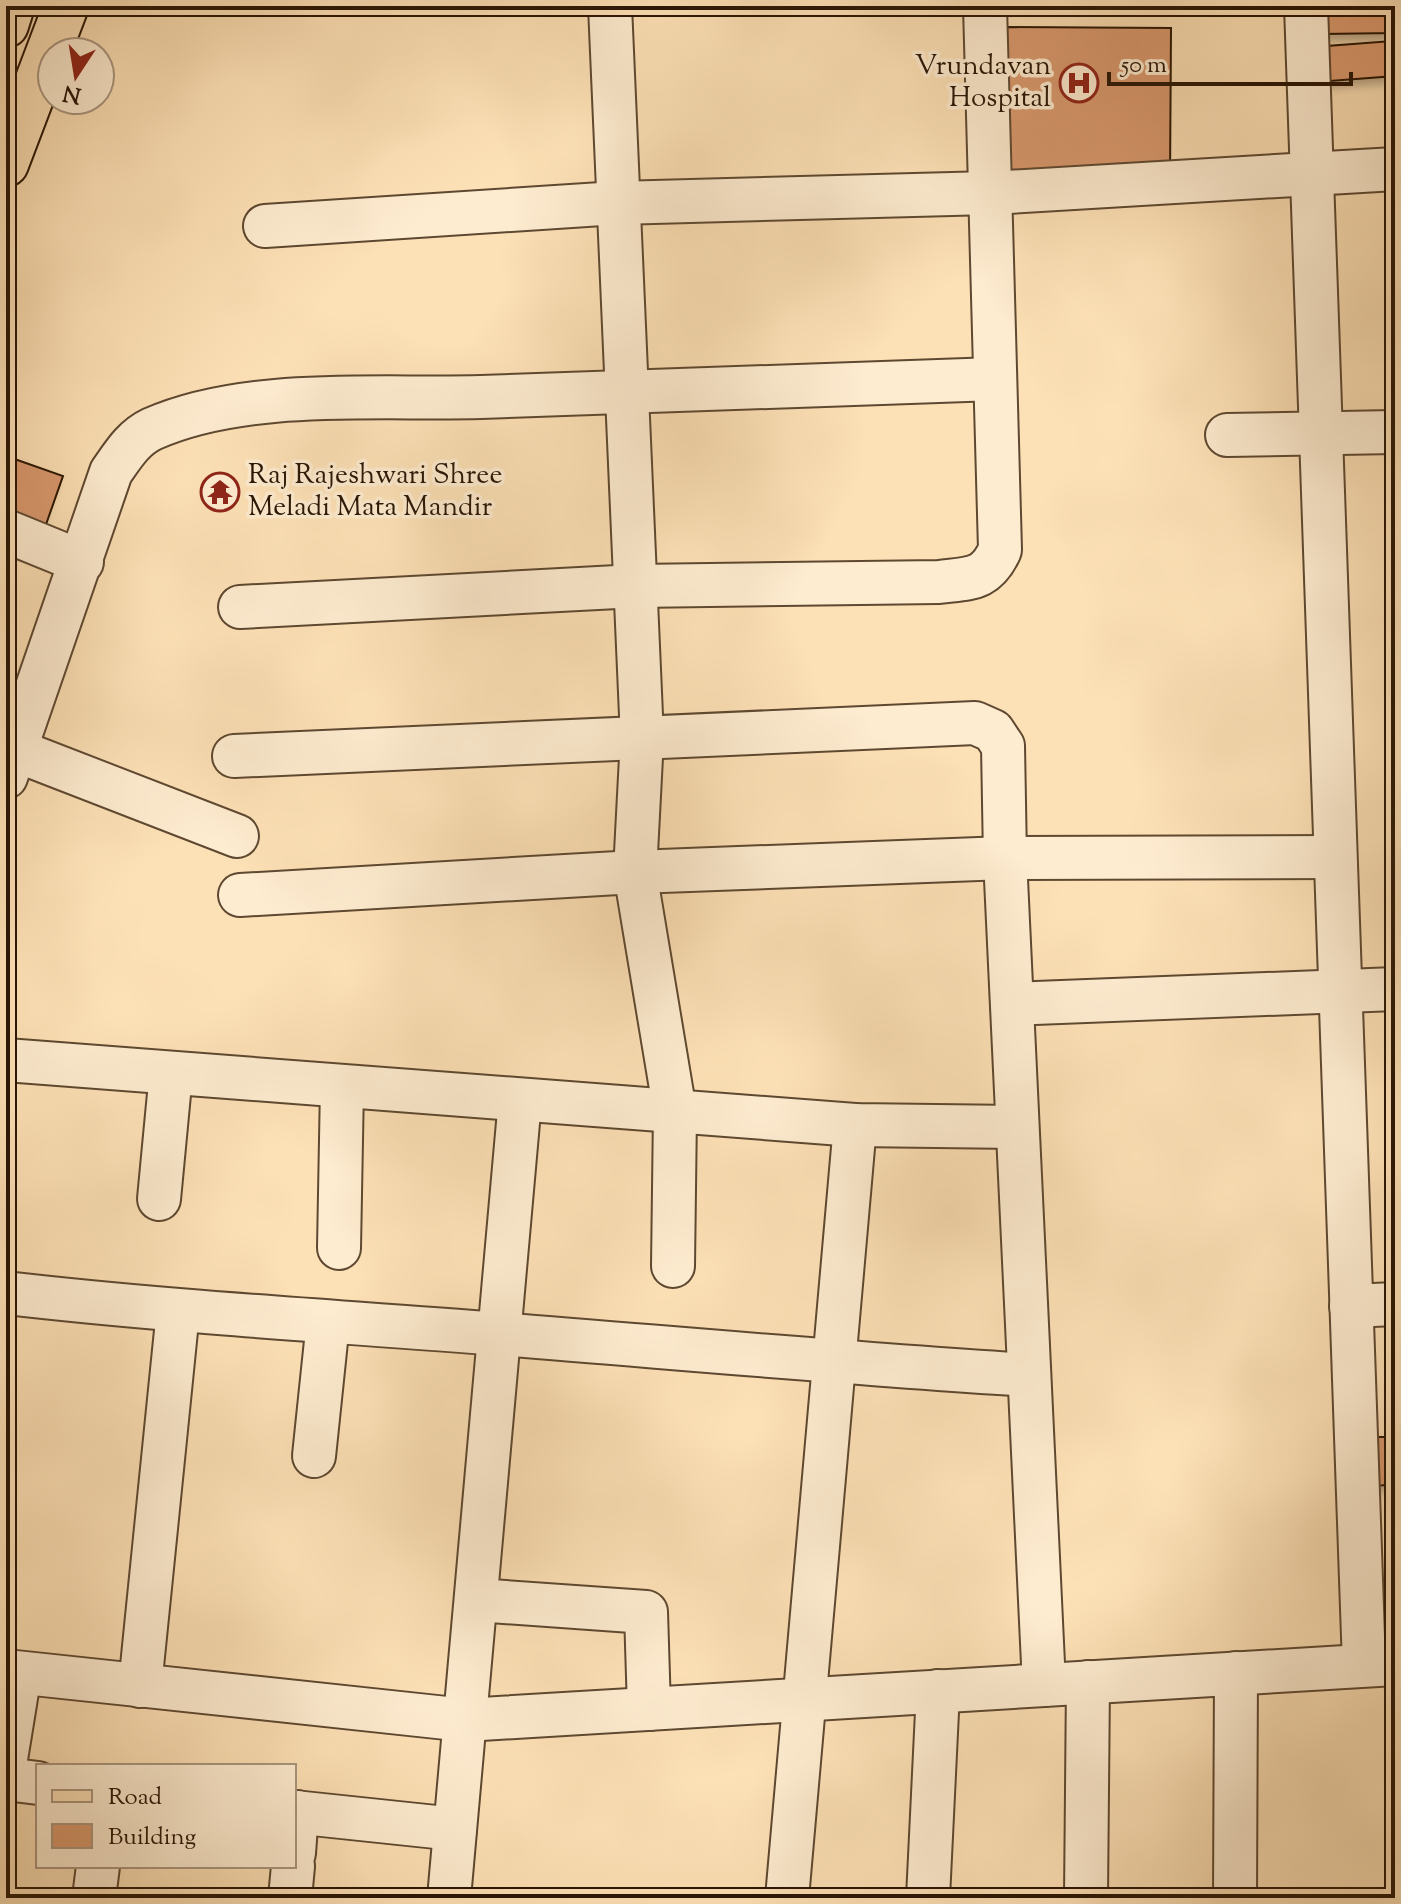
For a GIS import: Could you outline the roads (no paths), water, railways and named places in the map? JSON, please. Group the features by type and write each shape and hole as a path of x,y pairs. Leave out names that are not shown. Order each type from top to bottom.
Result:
{"main road":[{"path":"6,25 12,6"},
{"path":"6,164 66,6"}],"street":[{"path":"610,6 642,738 635,872 675,1112 673,1266"},
{"path":"240,607 636,586 939,582 973,578 992,567 1000,550 985,6"},
{"path":"6,1759 13,1672 465,1720 1379,1664 1351,1306 1306,6"},
{"path":"265,226 617,203 990,193 1395,169"},
{"path":"237,836 11,763 111,472 131,444 151,430 201,414 246,405 306,399 479,397 625,389 995,379"},
{"path":"1227,435 1395,432"},
{"path":"6,531 82,562"},
{"path":"234,756 975,723 993,731 1003,746 1005,858 1044,1685"},
{"path":"240,895 635,872 1005,858 1335,857"},
{"path":"1012,1004 1395,989"},
{"path":"6,1060 855,1125 1017,1127"},
{"path":"159,1199 171,1073"},
{"path":"339,1248 342,1086"},
{"path":"449,1898 520,1100"},
{"path":"787,1898 855,1125"},
{"path":"6,1293 178,1311 500,1334 834,1363 1029,1375"},
{"path":"1351,1306 1395,1304"},
{"path":"140,1686 178,1311"},
{"path":"314,1456 328,1322"},
{"path":"476,1600 646,1612 649,1709"},
{"path":"1235,1898 1236,1673"},
{"path":"1086,1898 1088,1682"},
{"path":"928,1898 938,1691"},
{"path":"6,1779 36,1783"},
{"path":"296,1812 455,1829"},
{"path":"94,1898 98,1868"},
{"path":"290,1898 293,1868"}],"place":[{"name":"Vrundavan Hospital","path":"1079,83"},
{"name":"Raj Rajeshwari Shree Meladi Mata Mandir","path":"220,492"}]}
